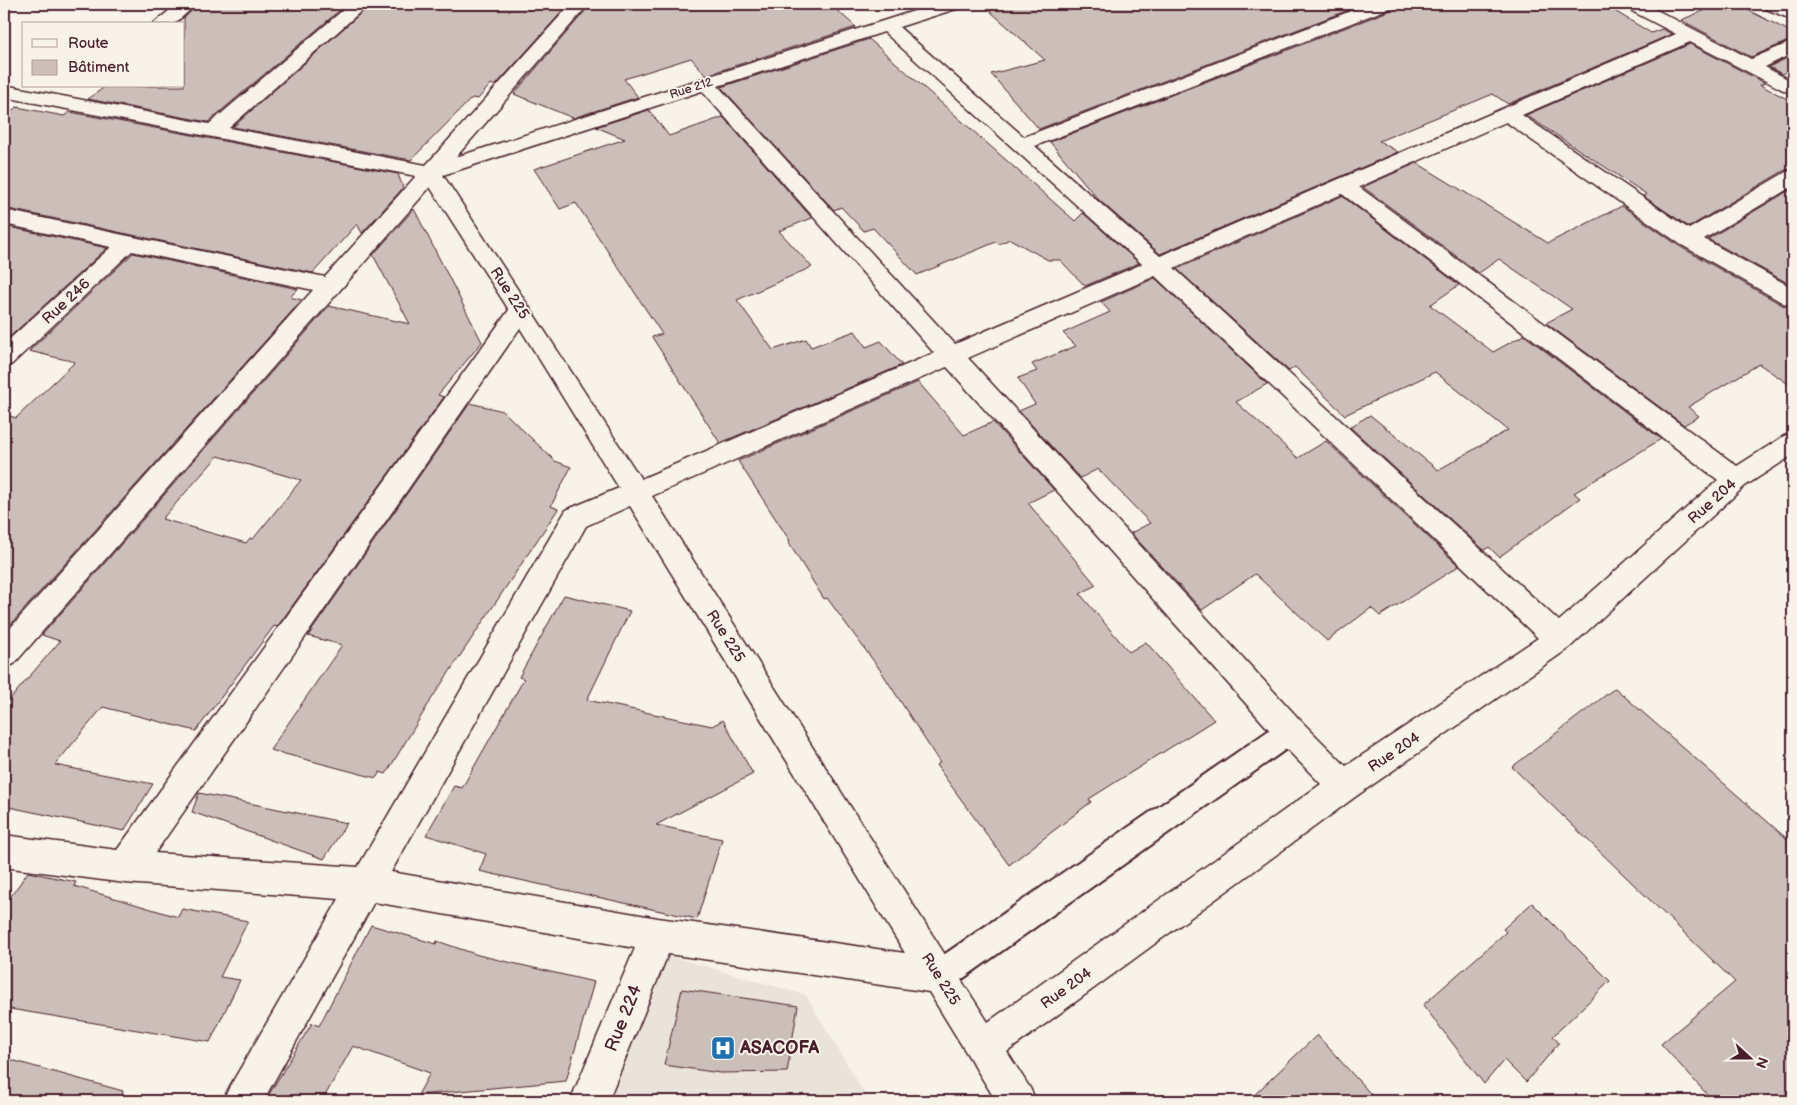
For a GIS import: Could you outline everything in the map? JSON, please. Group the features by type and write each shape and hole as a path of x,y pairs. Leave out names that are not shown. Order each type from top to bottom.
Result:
{"street":[{"path":"165,22 188,4"},
{"path":"213,131 360,4"},
{"path":"4,655 580,4"},
{"name":"Rue 212","path":"430,172 953,4"},
{"path":"1021,145 1384,4"},
{"path":"1632,4 1793,88"},
{"path":"1770,4 1793,15"},
{"path":"886,25 1158,266 1558,640"},
{"path":"242,1101 576,518 1690,35"},
{"path":"1750,67 1793,46"},
{"path":"705,83 1290,731 1344,786"},
{"path":"61,102 78,88"},
{"path":"4,91 430,172"},
{"path":"1507,114 1688,239 1793,298"},
{"name":"Rue 225","path":"430,172 521,310 636,492 1017,1101"},
{"path":"1688,239 1793,177"},
{"path":"1343,186 1736,479"},
{"path":"4,217 330,286"},
{"name":"Rue 246","path":"4,358 128,243"},
{"path":"125,867 521,310"},
{"name":"Rue 204","path":"984,1047 1344,786 1558,640 1736,479 1793,443"},
{"path":"4,851 125,867 366,884 658,935 940,976"},
{"name":"Rue 224","path":"589,1101 658,935"}],"lane":[{"path":"940,976 1290,731"}],"shaded area":[{"name":"ASACOFA","path":"648,950 806,995 869,1101 588,1101"}],"building":[{"path":"199,4 347,4 208,122 88,99 103,88 185,88 184,18"},
{"path":"371,4 569,4 495,86 491,84 478,99 472,98 411,160 233,127"},
{"path":"591,4 830,4 856,27 706,75 691,58 624,79 638,97 573,118 514,94"},
{"path":"982,4 1174,4 1182,9 1200,4 1364,4 1039,129 991,74 1045,60"},
{"path":"1395,4 1603,4 1651,33 1662,29 1672,34 1508,104 1493,94 1379,141 1398,152 1160,254 1098,199 1050,142 1391,10"},
{"path":"1720,4 1736,4 1793,33 1793,39 1751,57 1681,20"},
{"path":"869,39 1075,221 1083,213 1139,263 1085,286 1060,260 1048,260 1010,239 999,244 996,242 917,275 873,228 864,231 841,207 834,210 721,87"},
{"path":"1690,44 1765,83 1760,85 1793,102 1793,169 1785,170 1689,227 1643,196 1646,194 1526,115"},
{"path":"1793,55 1793,67 1782,74 1769,67"},
{"path":"17,107 64,116 70,112 398,174 403,188 362,233 357,224 313,273 4,208 4,116"},
{"path":"649,110 669,136 723,117 812,218 779,231 812,267 737,300 773,350 806,339 811,347 855,331 866,347 881,341 902,365 720,443 652,337 662,334 576,203 560,209 534,169 625,139 596,127"},
{"path":"1417,163 1548,243 1622,206 1679,246 1784,306 1793,308 1793,387 1759,364 1688,407 1699,416 1684,425 1546,323 1572,309 1499,259 1479,273 1363,187"},
{"path":"1793,188 1793,286 1708,239"},
{"path":"1342,196 1459,285 1430,305 1493,352 1524,335 1661,439 1574,493 1580,498 1499,557 1489,547 1484,550 1350,427 1370,415 1438,470 1508,430 1435,372 1345,415 1295,367 1289,371 1177,269"},
{"path":"414,209 482,342 438,395 444,397 277,627 274,626 196,731 103,707 55,765 153,784 124,831 4,806 4,706 60,641 42,635 329,306 410,324 373,255","holes":["218,456 301,480 253,539 250,538 246,543 162,519"]},
{"path":"4,226 107,248 4,342"},
{"path":"133,253 298,289 290,297 302,300 11,624 4,621 4,414 16,418 75,362 29,351"},
{"path":"1155,278 1267,384 1236,402 1298,458 1326,441 1459,566 1380,616 1371,608 1327,641 1255,574 1202,610 1131,533 1150,523 1098,469 1080,478 1019,411 1035,404 1018,378 1037,371 1032,364 1076,346 1063,333 1110,312 1101,302"},
{"path":"918,382 964,435 993,422 1054,490 1028,503 1096,585 1080,594 1129,652 1146,642 1214,720 1089,799 1091,802 1009,865 936,765 940,763 881,671 827,598 824,599 788,542 790,541 738,461"},
{"path":"470,403 503,411 555,461 571,467 551,506 558,509 434,695 386,774 380,772 376,778 270,750 342,645 308,636"},
{"path":"564,595 630,611 587,700 712,726 723,720 753,774 656,825 722,839 697,919 479,871 486,854 426,835 454,786 462,788 524,679 519,677"},
{"path":"1615,688 1793,844 1793,1101 1713,1101 1661,1044 1735,982 1512,767"},
{"path":"199,793 347,823 324,859 192,812"},
{"path":"28,872 76,882 74,886 178,917 182,909 248,921 220,977 240,980 210,1042 4,1008 4,906"},
{"path":"1532,903 1610,981 1553,1036 1559,1043 1526,1082 1504,1060 1484,1084 1423,1005 1506,932 1503,929"},
{"path":"371,925 436,944 437,941 478,955 594,982 566,1081 418,1095 430,1073 353,1046 322,1101 265,1101 312,1023 319,1026"},
{"path":"682,989 798,1006 787,1072 720,1073 664,1065"},
{"path":"1317,1035 1377,1101 1248,1101"},
{"path":"4,1058 123,1091 121,1101 4,1101"}],"place":[{"name":"ASACOFA","path":"723,1048"}]}
